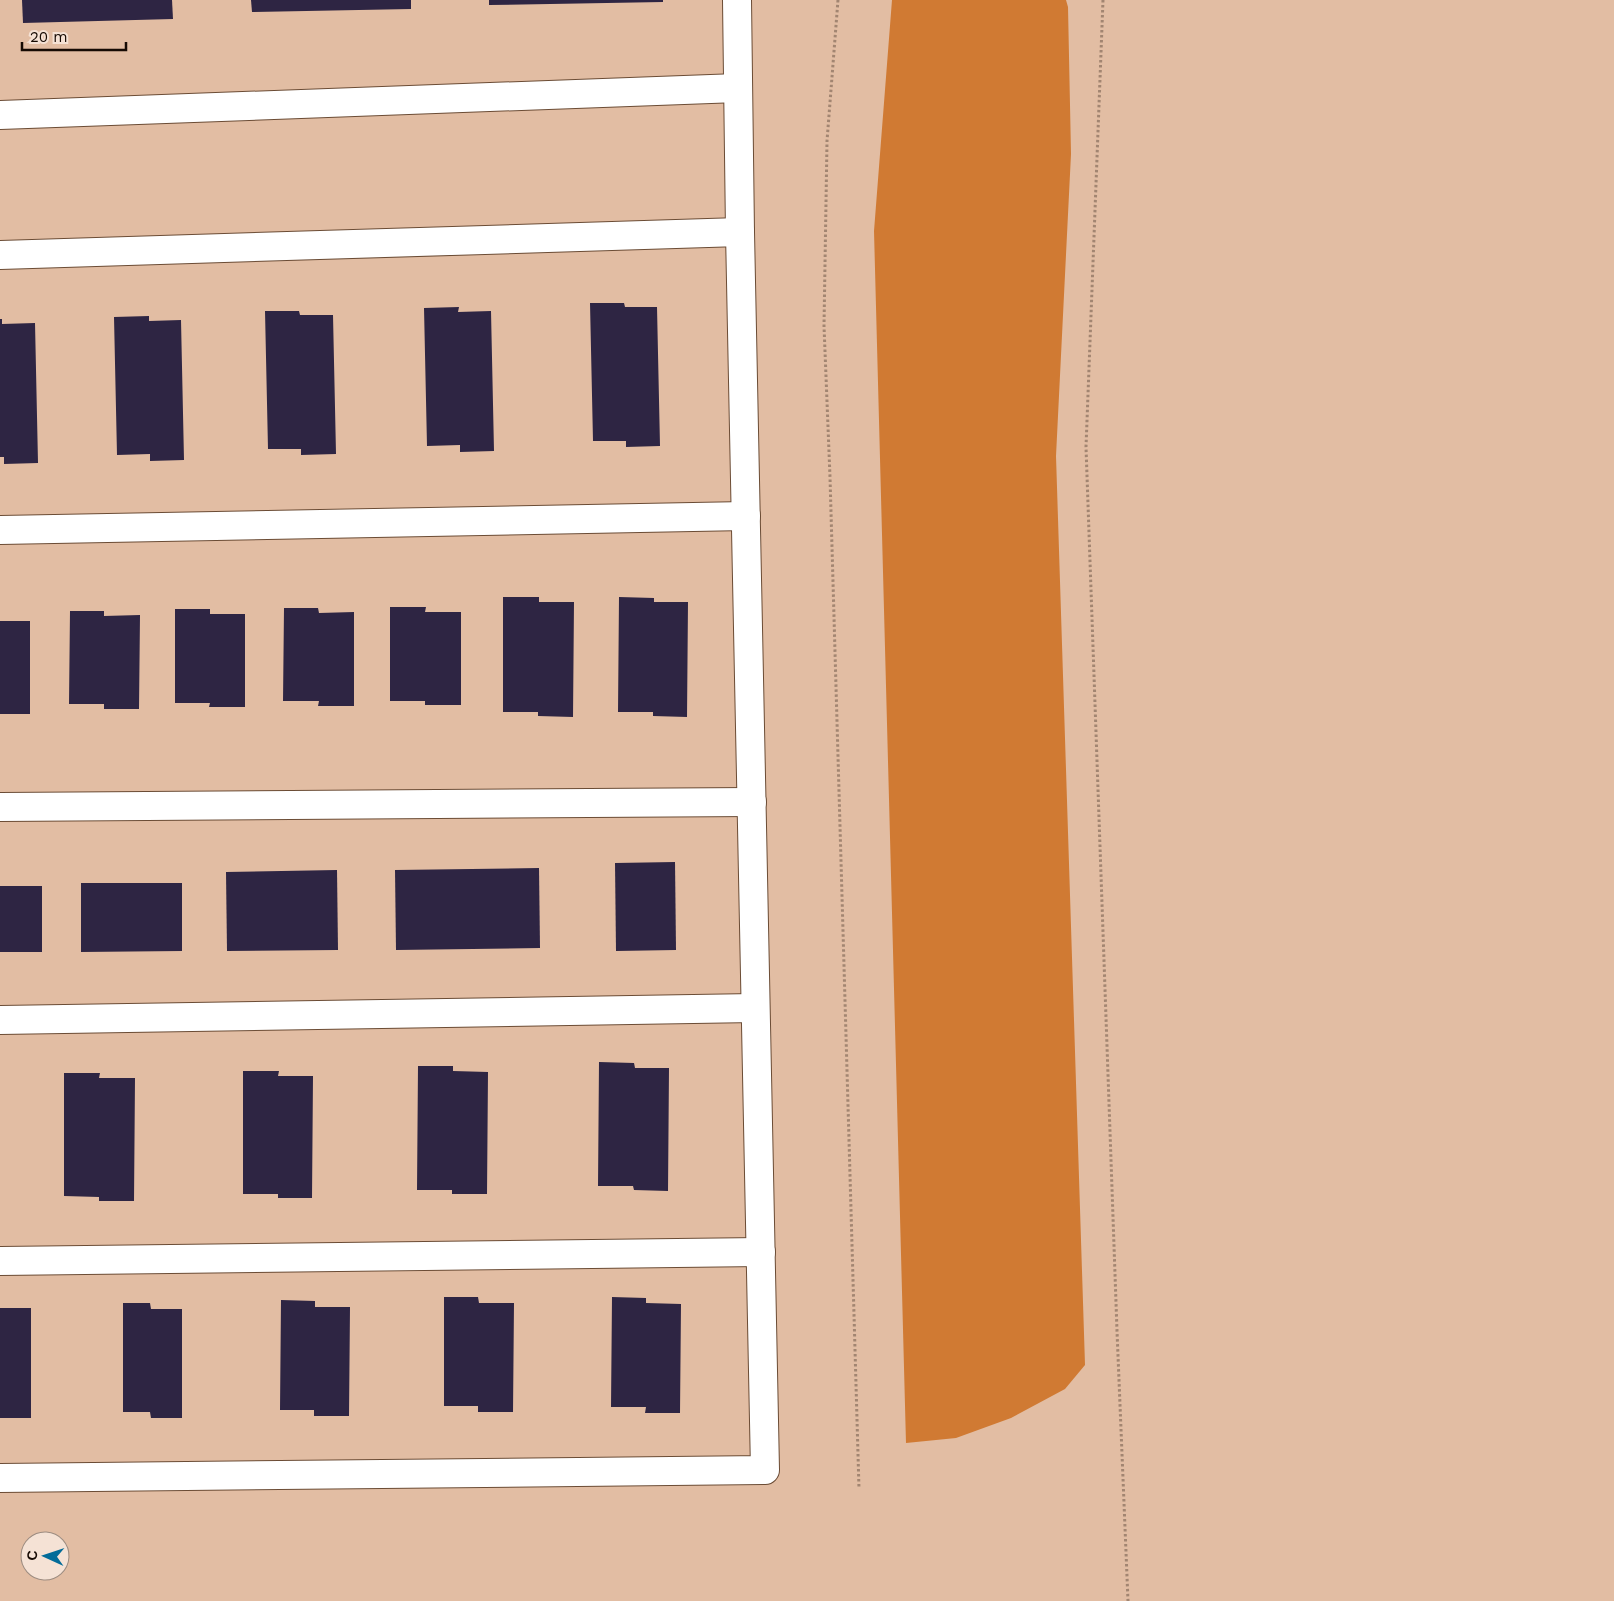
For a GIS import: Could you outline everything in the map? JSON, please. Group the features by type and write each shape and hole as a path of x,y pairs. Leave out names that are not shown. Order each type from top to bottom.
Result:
{"street":[{"path":"0,1478 765,1470 737,0"},
{"path":"0,115 738,88"},
{"path":"0,255 740,232"},
{"path":"0,530 746,516"},
{"path":"0,807 752,802"},
{"path":"0,1020 755,1008"},
{"path":"0,1260 761,1252"}],"path":[{"path":"838,0 827,141 824,326 831,497 859,1489"},
{"path":"1103,0 1086,447 1128,1601"}],"shaded area":[{"path":"892,0 1066,0 1068,7 1071,154 1056,456 1085,1365 1065,1389 1011,1418 956,1438 906,1443 874,231"}],"building":[{"path":"22,0 172,0 173,19 23,23"},
{"path":"251,0 411,0 411,9 252,12"},
{"path":"489,0 663,0 663,2 489,5"},
{"path":"590,303 624,303 625,307 657,307 660,446 626,447 626,441 593,441"},
{"path":"459,307 458,312 491,311 494,451 460,452 460,445 427,446 424,308"},
{"path":"265,311 299,311 300,315 333,315 336,454 301,455 301,449 268,449"},
{"path":"149,316 149,321 181,320 184,460 150,461 150,454 117,455 114,317"},
{"path":"0,319 2,319 2,324 35,323 38,463 4,464 4,457 0,457"},
{"path":"503,597 539,597 539,602 574,602 573,717 538,716 538,712 503,712"},
{"path":"619,597 654,598 654,602 688,602 687,717 653,716 653,712 618,712"},
{"path":"390,607 426,607 425,612 461,612 461,705 425,705 425,701 390,701"},
{"path":"284,608 318,608 319,613 354,612 354,706 318,706 319,701 283,701"},
{"path":"175,609 210,609 210,614 245,614 245,707 209,707 210,703 175,703"},
{"path":"70,611 104,611 104,616 140,615 139,709 104,709 104,704 69,704"},
{"path":"0,621 30,621 30,714 0,714"},
{"path":"675,862 676,950 616,951 615,863"},
{"path":"539,868 540,948 396,950 395,870"},
{"path":"337,870 338,950 227,951 226,872"},
{"path":"81,883 182,883 182,951 81,952"},
{"path":"0,886 42,886 42,952 0,952"},
{"path":"599,1062 634,1063 635,1068 669,1068 668,1191 634,1190 633,1186 598,1186"},
{"path":"418,1066 453,1066 453,1071 488,1072 487,1194 452,1194 452,1190 417,1190"},
{"path":"243,1071 279,1071 278,1076 313,1076 312,1198 278,1198 278,1194 243,1194"},
{"path":"64,1073 100,1073 99,1078 135,1078 134,1201 99,1201 99,1197 64,1196"},
{"path":"444,1297 478,1297 479,1303 514,1303 513,1412 478,1412 478,1406 444,1406"},
{"path":"612,1297 646,1298 646,1303 681,1304 680,1413 645,1413 646,1407 611,1407"},
{"path":"281,1300 315,1301 315,1307 350,1307 349,1416 314,1416 314,1410 280,1410"},
{"path":"123,1303 150,1303 151,1309 182,1309 182,1418 151,1418 150,1412 123,1412"},
{"path":"0,1308 31,1308 31,1418 0,1418"}]}
